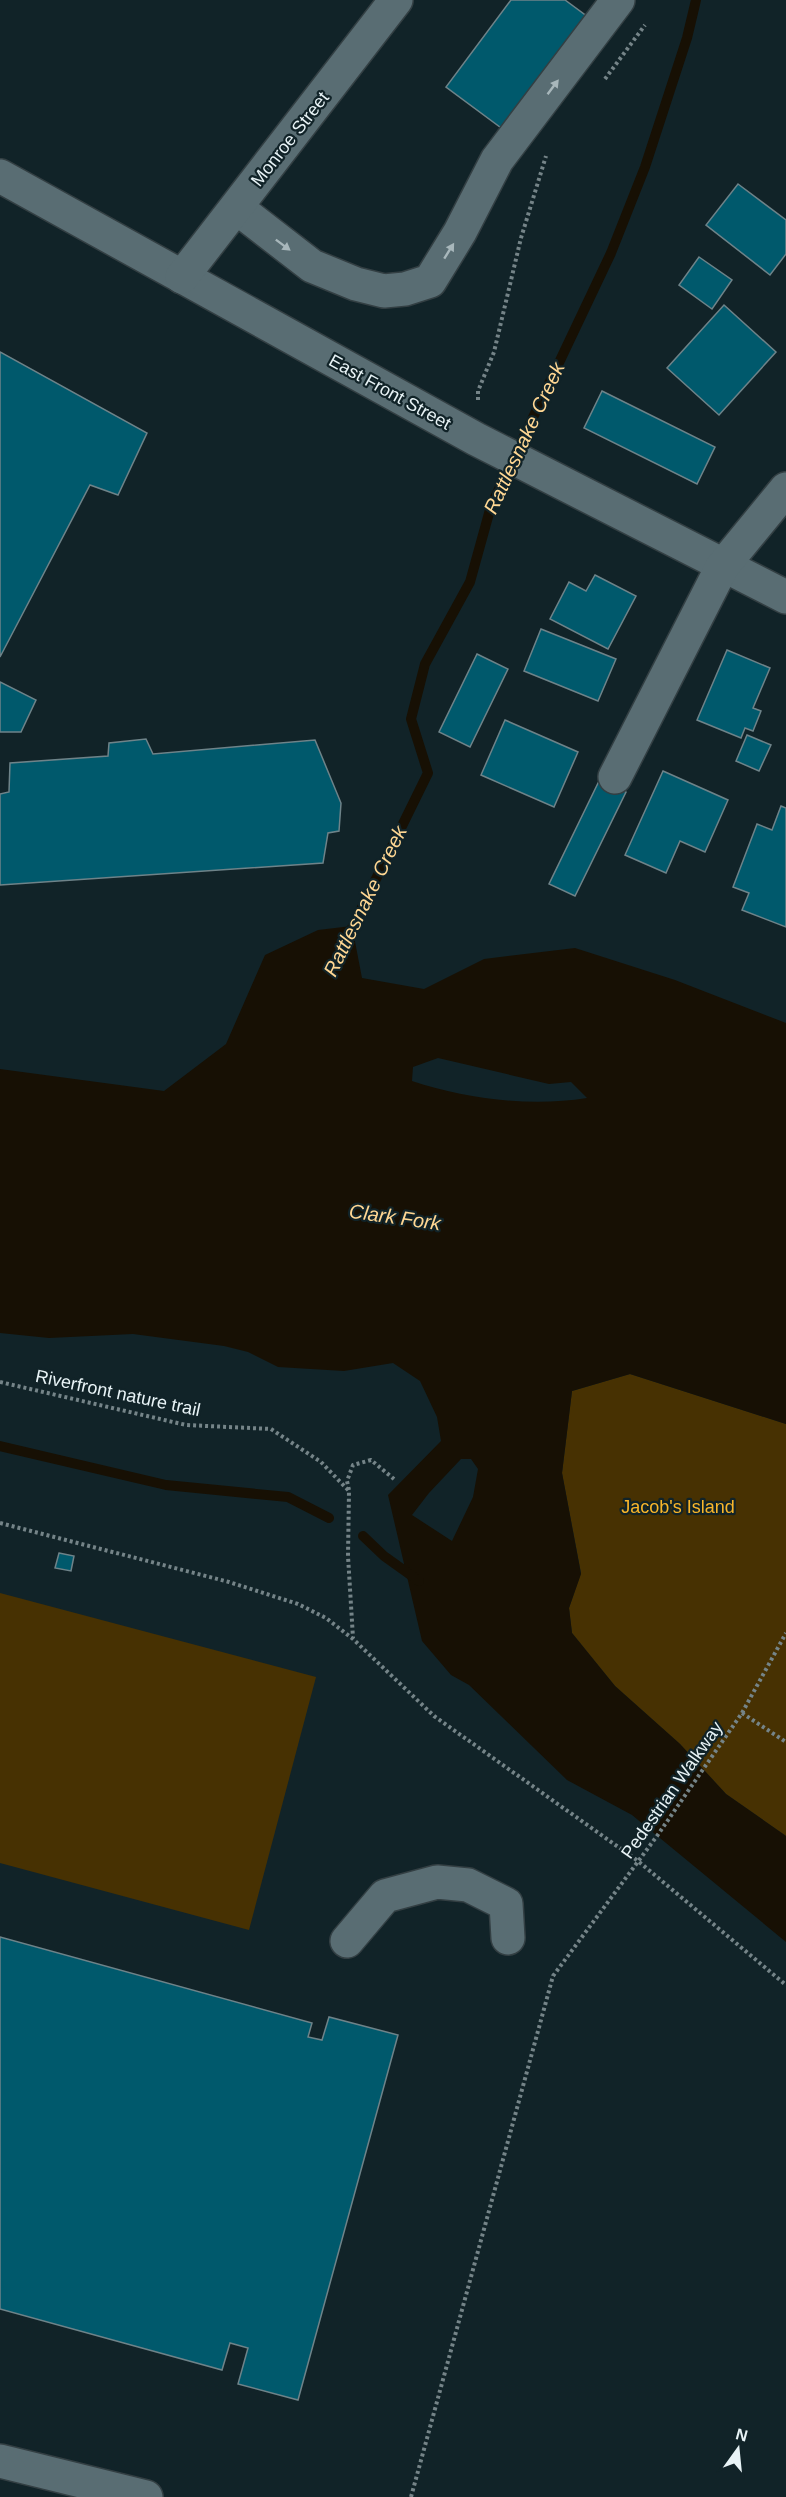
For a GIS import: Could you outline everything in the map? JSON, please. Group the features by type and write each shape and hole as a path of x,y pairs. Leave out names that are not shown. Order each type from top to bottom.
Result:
{"street":[{"name":"Monroe Street","path":"182,277 396,0"},
{"path":"237,208 312,266 356,284 384,291 405,289 430,280 460,232 497,160 618,0"},
{"name":"East Front Street","path":"0,176 476,439 722,567 786,597"},
{"path":"615,777 722,567 786,489"},
{"path":"347,1941 385,1896 437,1882 468,1885 506,1904 508,1938"},
{"path":"0,2461 32,2484 146,2497"}],"path":[{"path":"600,84 622,60 642,33 646,22"},
{"path":"476,439 478,391 494,352 526,218 547,155"},
{"name":"Riverfront nature trail","path":"0,1382 186,1425 271,1429 321,1462 349,1491"},
{"path":"353,1638 348,1556 349,1491 347,1481 353,1465 371,1460 394,1479"},
{"path":"0,1523 229,1582 298,1604 326,1618 353,1638 434,1716 638,1861 786,1985"},
{"name":"Pedestrian Walkway","path":"411,2497 553,1976 657,1836 742,1713 786,1633"},
{"path":"742,1713 786,1742"}],"green space":[{"name":"Jacob's Island","path":"630,1374 786,1424 786,1836 726,1794 680,1744 615,1686 572,1633 569,1608 581,1573 562,1473 572,1391"},
{"path":"0,1593 316,1677 249,1930 0,1863"}],"water":[{"name":"Clark Fork","path":"352,926 362,978 424,989 484,959 575,948 675,980 786,1023 786,1424 630,1374 572,1391 562,1473 581,1574 569,1608 572,1633 615,1686 680,1744 726,1794 786,1836 786,1942 632,1815 567,1780 469,1685 451,1675 422,1641 388,1495 441,1441 437,1417 420,1381 393,1363 344,1371 278,1367 248,1352 224,1346 133,1334 49,1338 0,1333 0,1069 164,1091 226,1044 265,955 318,930","holes":["438,1058 549,1084 571,1082 587,1098 543,1102 499,1100 455,1093 412,1081 413,1067","461,1459 471,1459 478,1469 473,1497 452,1541 412,1515"]}],"building":[{"path":"511,0 565,0 592,20 508,133 446,87"},
{"path":"738,184 786,220 786,254 770,275 706,225"},
{"path":"699,257 732,280 712,309 679,285"},
{"path":"724,305 776,352 719,415 667,368"},
{"path":"0,352 147,433 118,495 90,485 0,657"},
{"path":"602,391 715,447 697,484 584,428"},
{"path":"595,575 636,596 608,649 550,619 569,582 586,591"},
{"path":"541,629 616,659 598,701 524,671"},
{"path":"727,650 770,668 753,708 761,711 753,731 745,728 741,738 697,720"},
{"path":"477,654 508,669 470,747 439,732"},
{"path":"0,682 36,700 21,732 0,732"},
{"path":"505,720 578,752 554,807 481,775"},
{"path":"747,735 771,745 759,771 736,761"},
{"path":"146,739 153,754 315,740 341,803 339,831 328,833 323,863 0,885 0,794 9,792 10,763 108,756 109,743"},
{"path":"663,771 728,800 705,852 680,841 666,873 625,855"},
{"path":"600,779 626,792 575,896 549,884"},
{"path":"781,806 786,808 786,927 742,910 749,893 733,887 757,824 772,830"},
{"path":"59,1553 74,1556 71,1571 55,1568"},
{"path":"0,1937 312,2023 308,2037 322,2040 329,2017 398,2035 298,2400 238,2384 248,2348 230,2343 222,2370 0,2309"}],"waterway":[{"name":"Rattlesnake Creek","path":"347,938 428,773 411,719 425,664 470,582 491,506 611,253 645,167 687,38 696,0"},
{"path":"0,1446 166,1485 288,1497 329,1518"},
{"path":"363,1536 384,1556 419,1581"}]}
